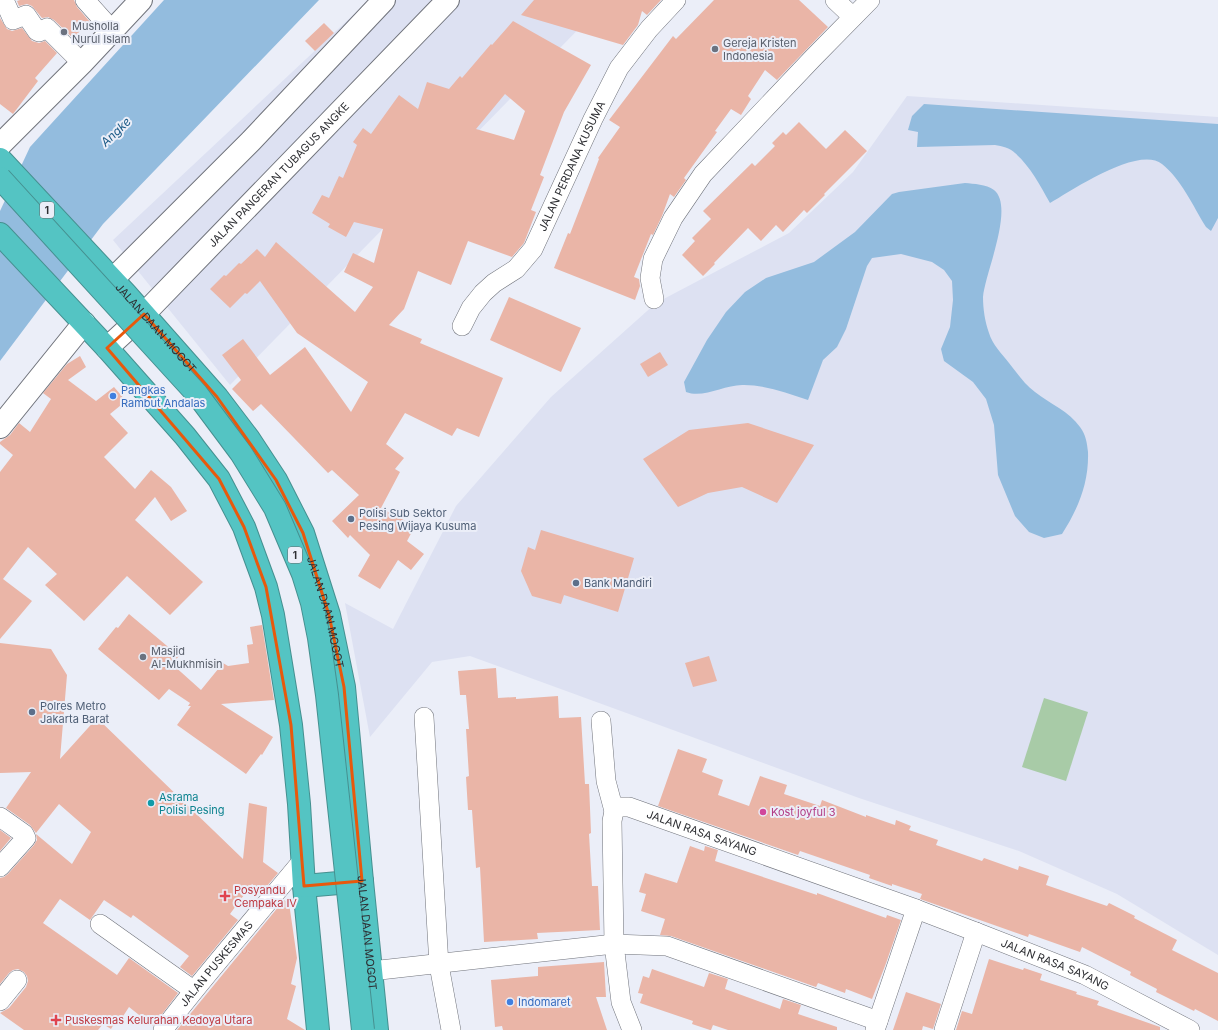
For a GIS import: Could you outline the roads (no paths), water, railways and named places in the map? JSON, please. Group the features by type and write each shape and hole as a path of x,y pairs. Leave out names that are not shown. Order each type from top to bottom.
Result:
{"highway":[{"name":"JALAN DAAN MOGOT","path":"0,161 144,314 218,397 249,439 276,480 302,532 330,615 344,687 377,1030"},
{"name":"JALAN DAAN MOGOT","path":"0,161 197,394 242,453 275,508 303,574 312,603 319,638 328,703 363,1030"},
{"name":"JALAN DAAN MOGOT","path":"0,199 185,399 230,456 272,526 289,570 304,622 314,693 350,1030"},
{"path":"0,234 107,348 185,436 219,479 244,527 266,587 273,615 292,725 304,886 318,1030"},
{"path":"304,886 362,881"}],"main road":[{"path":"0,161 82,63 141,0"},
{"path":"112,280 251,141 384,0"},
{"name":"JALAN PANGERAN TUBAGUS ANGKE","path":"107,348 144,314 448,0"},
{"path":"0,427 84,323"}],"street":[{"path":"4,0 13,20 26,15 37,31 39,32 47,28 82,63"},
{"path":"85,0 112,30"},
{"name":"JALAN PERDANA KUSUMA","path":"462,326 471,308 483,293 516,269 533,249 593,119 619,68 649,29 676,0"},
{"path":"835,0 853,17"},
{"path":"654,299 650,278 653,259 673,218 703,174 870,0"},
{"path":"424,717 439,965 451,1030"},
{"path":"601,721 606,782 614,811 612,822 614,944 621,1002 632,1030"},
{"name":"JALAN RASA SAYANG","path":"614,811 617,807 626,806 916,909 976,932 1085,975 1133,1000 1179,1028"},
{"path":"0,817 24,834 26,838 0,867"},
{"name":"JALAN PUSKESMAS","path":"163,1030 193,990 211,971 302,861"},
{"path":"371,971 439,965 614,944 667,946 876,1026 916,909"},
{"path":"100,924 193,990"},
{"path":"944,1030 976,932"},
{"path":"0,1001 16,980"}],"water":[{"name":"Angke","path":"164,0 319,0 103,224 0,361 0,211 30,147"},
{"path":"924,104 1218,124 1218,218 1211,231 1206,227 1175,177 1162,164 1151,160 1138,160 1122,165 1089,180 1050,203 1030,170 1013,151 995,145 917,147 918,132 908,130 912,116"},
{"path":"965,183 991,188 1000,198 1000,225 983,297 985,320 990,337 1024,382 1035,392 1076,421 1086,439 1088,452 1087,474 1078,505 1062,534 1044,538 1029,532 1015,516 998,475 994,425 986,399 973,382 944,361 941,349 950,327 953,300 952,281 944,270 932,262 901,254 872,258 867,266 846,329 837,347 823,360 808,400 776,390 752,385 737,385 700,394 686,392 684,382 707,340 726,312 745,292 766,278 814,262 855,232 892,194"}],"place":[{"name":"Musholla Nurul Islam","path":"64,32"},
{"name":"Gereja Kristen Indonesia","path":"715,49"},
{"name":"Pangkas Rambut Andalas","path":"113,396"},
{"name":"Polisi Sub Sektor Pesing Wijaya Kusuma","path":"351,519"},
{"name":"Bank Mandiri","path":"576,583"},
{"name":"Masjid Al-Mukhmisin","path":"143,657"},
{"name":"Polres Metro Jakarta Barat","path":"32,712"},
{"name":"Asrama Polisi Pesing","path":"151,803"},
{"name":"Kost joyful 3","path":"763,812"},
{"name":"Posyandu Cempaka IV","path":"225,896"},
{"name":"Indomaret","path":"510,1002"},
{"name":"Puskesmas Kelurahan Kedoya Utara","path":"56,1020"}]}
